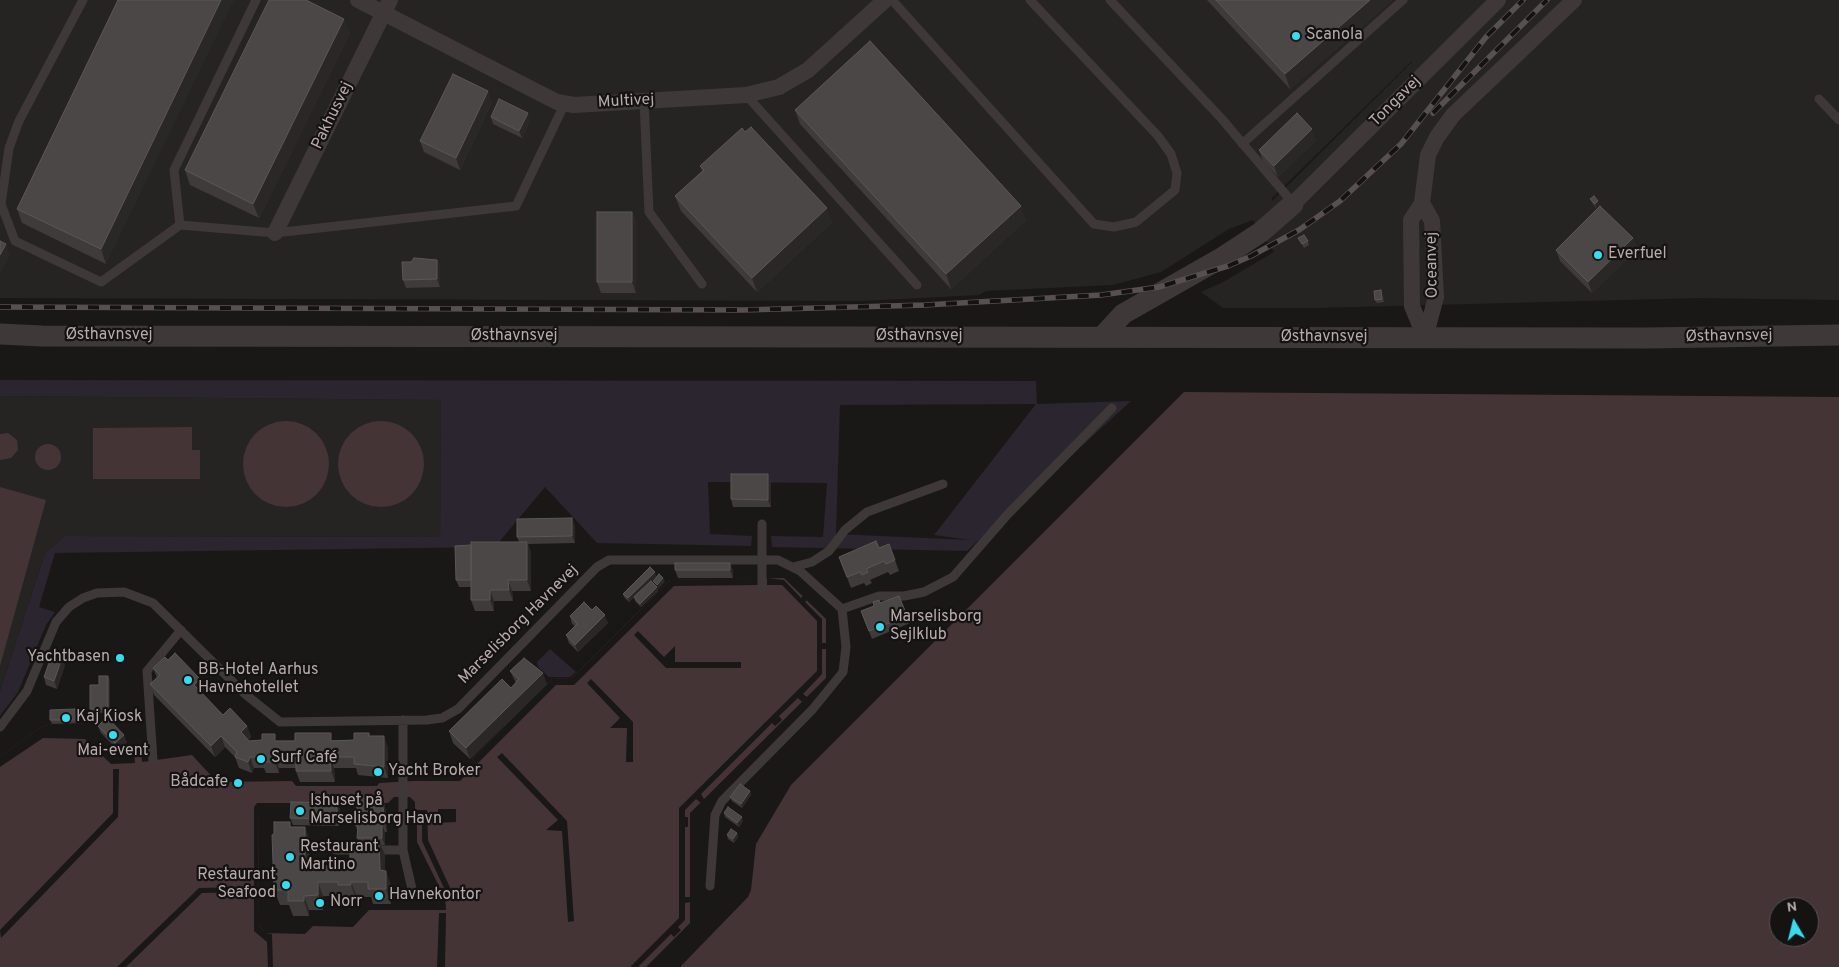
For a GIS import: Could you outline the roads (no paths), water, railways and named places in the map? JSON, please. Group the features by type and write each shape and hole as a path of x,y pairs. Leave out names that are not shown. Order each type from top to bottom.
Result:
{"street":[{"name":"Multivej","path":"358,0 387,6 557,102 574,105 746,95 779,87 808,70 885,0"},
{"name":"Tongavej","path":"1293,204 1498,0"},
{"name":"Oceanvej","path":"1425,338 1412,306 1411,220 1422,203 1428,155 1437,137 1454,115 1574,0"},
{"name":"Pakhusvej","path":"275,233 387,6"},
{"name":"Oceanvej","path":"1422,203 1432,221 1436,298 1425,338"},
{"path":"1102,337 1122,314 1223,257 1261,232 1293,204"},
{"name":"Østhavnsvej","path":"0,334 42,336 1425,338 1839,335"}],"lane":[{"path":"83,0 19,120 9,148 1,204 15,241 101,282 180,225 275,233 516,206 565,103"},
{"path":"180,225 174,170 256,0"},
{"path":"892,0 1094,224 1114,227 1136,222 1175,190 1177,173 1171,154 1158,136 1030,0"},
{"path":"1110,0 1221,118 1293,204"},
{"path":"1242,144 1393,11 1402,0"},
{"path":"746,95 917,285"},
{"path":"1819,99 1839,120"},
{"path":"644,101 649,212 702,284"},
{"path":"710,886 715,815 722,801 812,710 843,672 846,647 842,609 879,596 904,596 924,592 953,578 1008,514 1112,408"},
{"path":"793,567 812,562 829,551 845,530 867,512 943,484"},
{"path":"762,524 762,589"},
{"name":"Marselisborg Havnevej","path":"0,727 27,691 56,622 69,608 83,598 111,591 137,595 154,603 245,694 280,722 435,719 458,709 597,567 609,560 762,558 778,560 793,567 842,609"},
{"path":"153,760 147,670 181,630"},
{"path":"403,720 403,850 412,889"},
{"path":"336,850 403,850"}],"railway":[{"path":"0,307 743,310 925,305 1101,295 1159,287 1228,266 1251,256 1299,230 1340,201 1401,144 1486,37 1523,0"},
{"path":"1433,113 1547,0"}],"place":[{"name":"Scanola","path":"1296,36"},
{"name":"Everfuel","path":"1598,255"},
{"name":"Marselisborg Sejlklub","path":"880,627"},
{"name":"Yachtbasen","path":"120,658"},
{"name":"BB-Hotel Aarhus Havnehotellet","path":"188,680"},
{"name":"Kaj Kiosk","path":"66,718"},
{"name":"Mai-event","path":"113,735"},
{"name":"Surf Café","path":"261,759"},
{"name":"Yacht Broker","path":"378,772"},
{"name":"Bådcafe","path":"238,783"},
{"name":"Ishuset på Marselisborg Havn","path":"300,811"},
{"name":"Restaurant Martino","path":"290,857"},
{"name":"Restaurant Seafood","path":"286,885"},
{"name":"Havnekontor","path":"379,896"},
{"name":"Norr","path":"320,903"}]}
